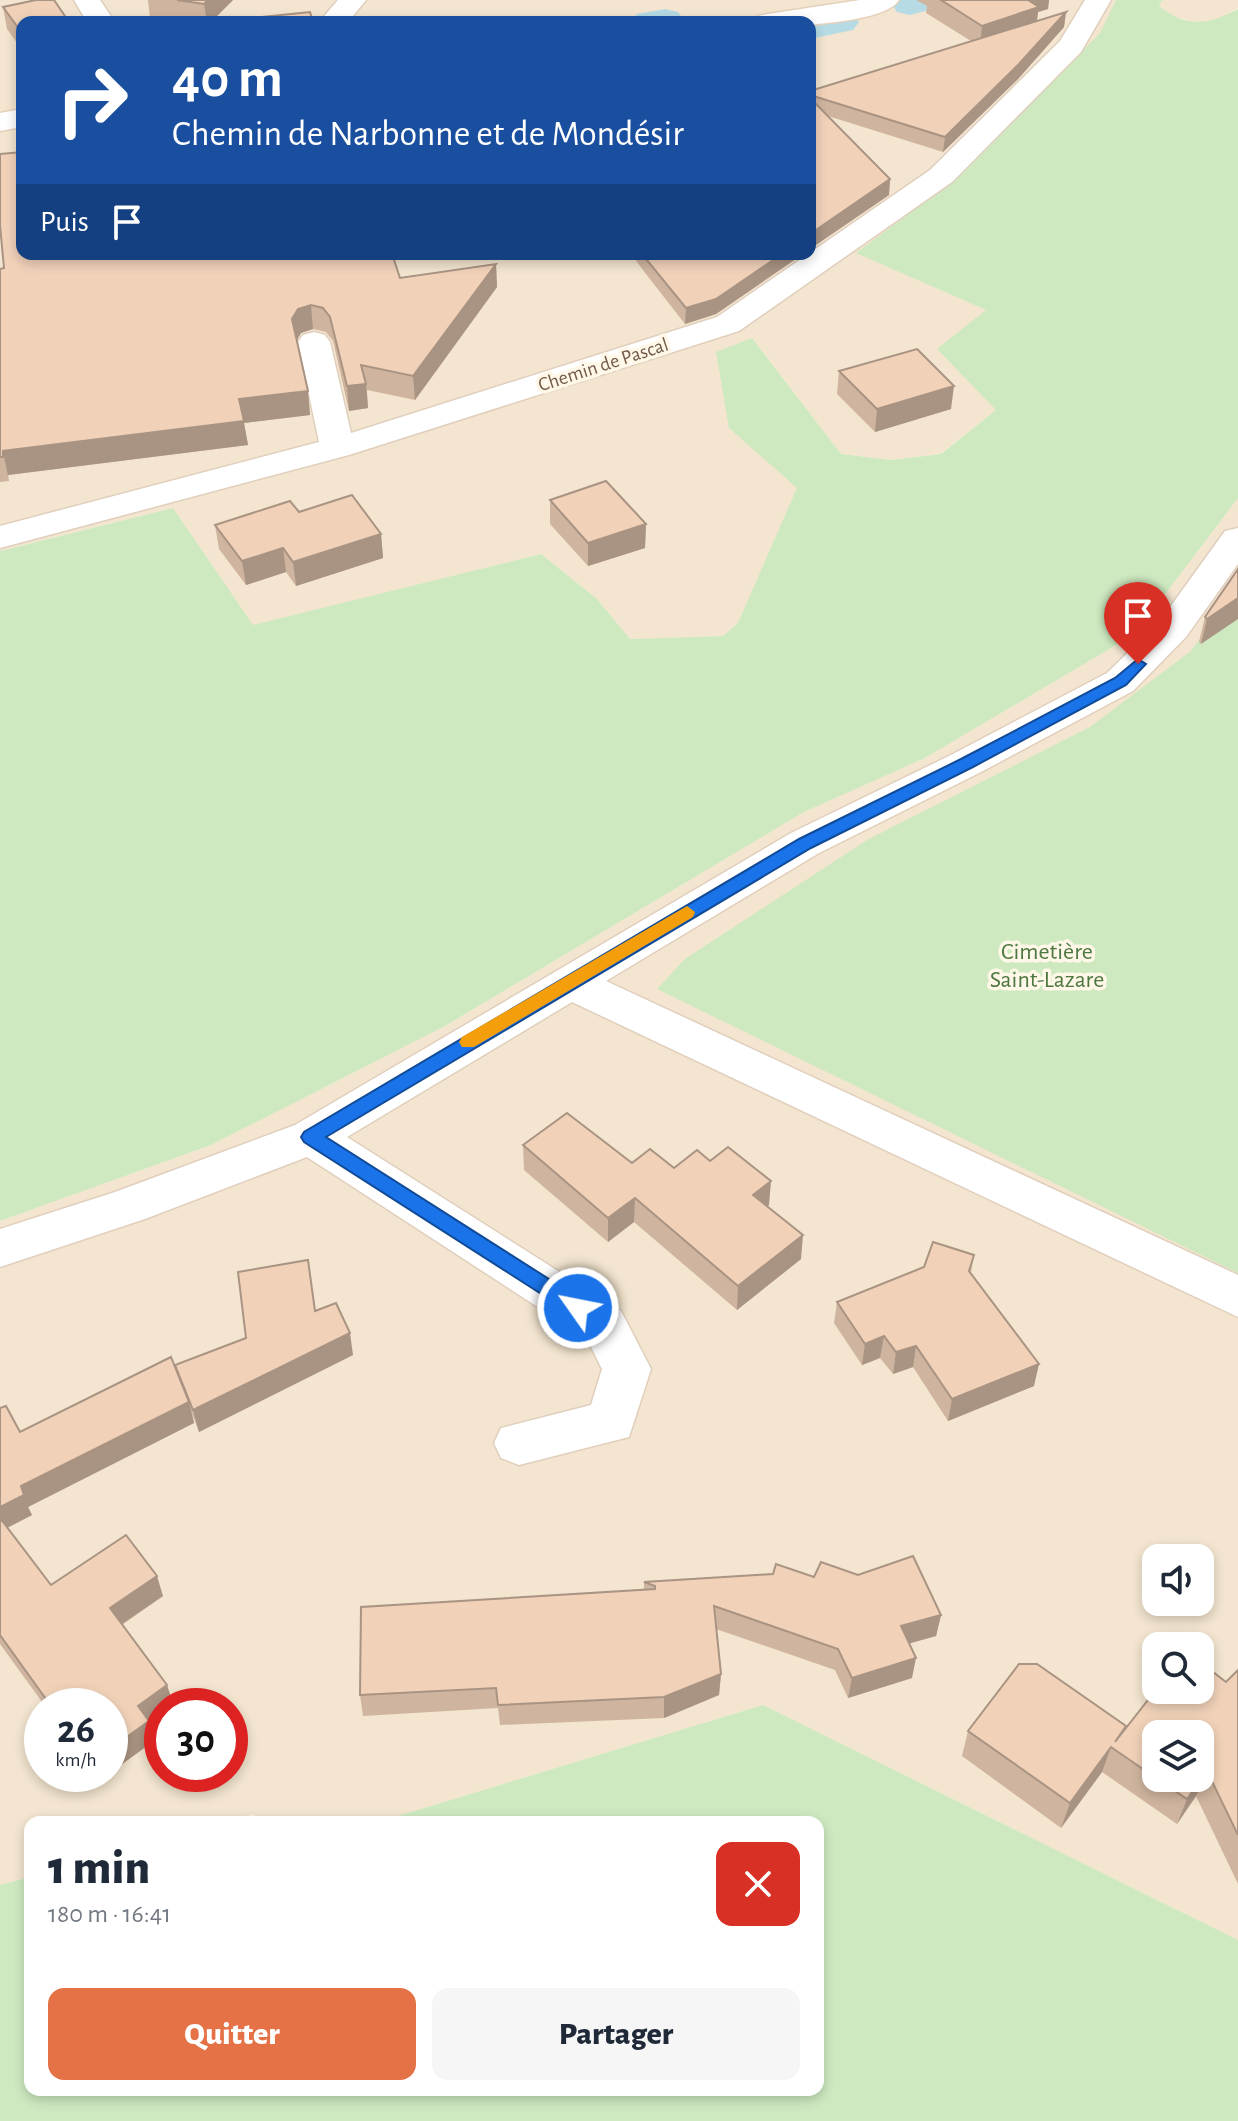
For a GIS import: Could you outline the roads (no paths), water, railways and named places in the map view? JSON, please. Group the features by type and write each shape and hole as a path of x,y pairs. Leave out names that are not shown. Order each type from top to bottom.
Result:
{"street":[{"path":"338,16 353,0"},
{"path":"798,16 886,0"},
{"name":"Chemin de Pascal","path":"0,537 337,448 728,324 941,176 1071,46 1098,0"},
{"path":"314,342 337,448"},
{"path":"0,1248 129,1206 311,1137 805,843 967,763 1120,682 1173,629 1238,539"},
{"path":"568,982 1238,1297"},
{"path":"311,1137 604,1325 627,1369 611,1422 519,1443"}],"waterway":[{"path":"910,4 924,0"},
{"path":"816,27 840,22"}],"park label":[{"name":"Cimetière Saint-Lazare","path":"1047,965"}]}
